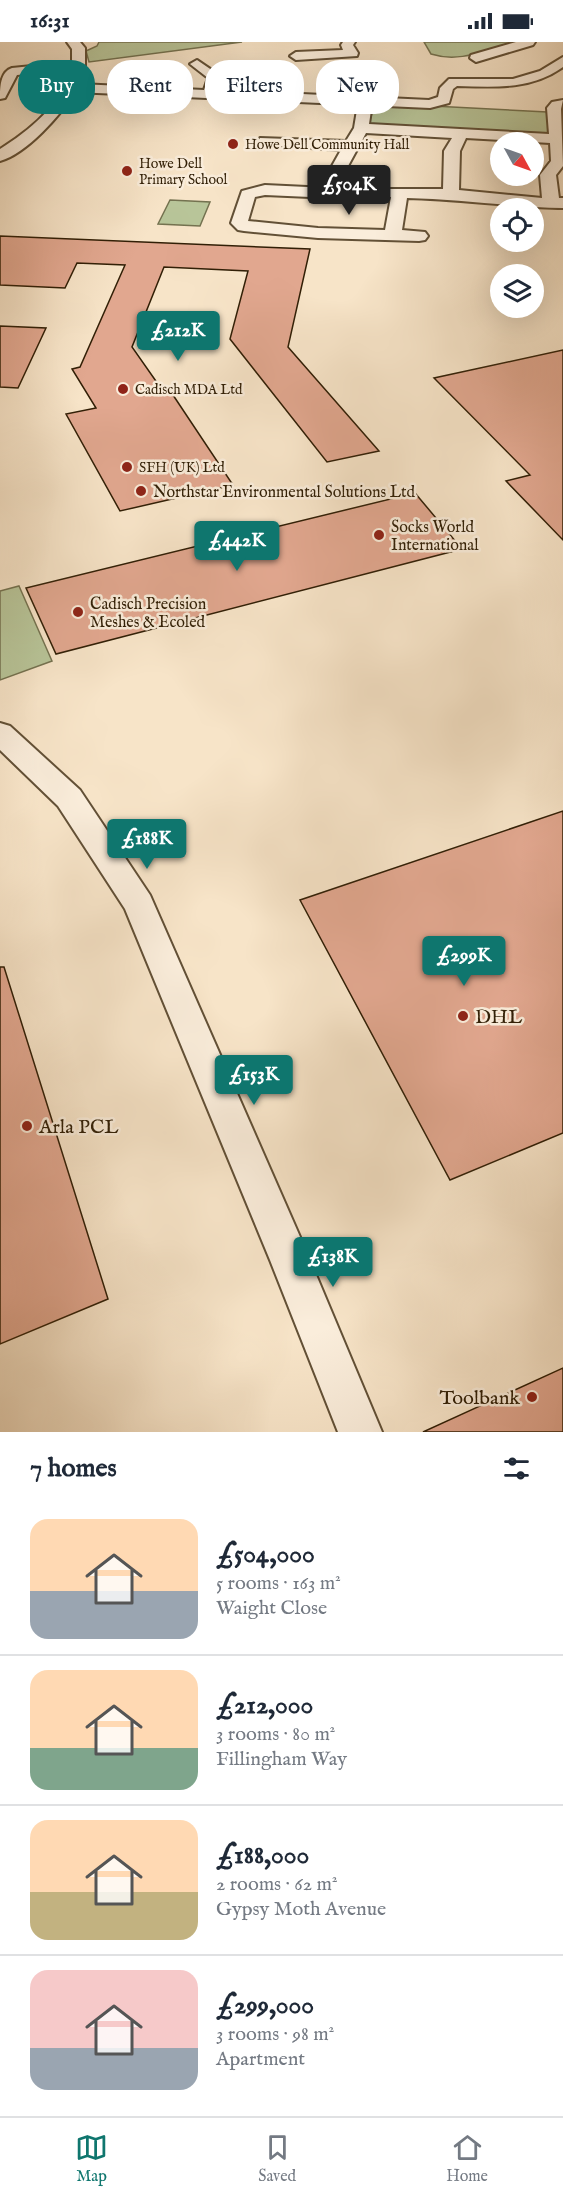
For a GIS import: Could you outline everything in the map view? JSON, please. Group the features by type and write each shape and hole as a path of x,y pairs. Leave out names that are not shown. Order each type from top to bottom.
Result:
{"street":[{"path":"62,42 65,48 76,54"},
{"path":"285,42 296,56 296,60"},
{"path":"296,56 352,53 347,45 349,42"},
{"path":"476,58 529,42"},
{"path":"0,95 6,73 76,54"},
{"path":"399,102 440,102 444,100 450,84 454,82 514,83 545,74 563,61"},
{"path":"197,64 205,70"},
{"path":"95,89 205,94"},
{"path":"557,202 548,175 559,161 554,108 563,104"},
{"path":"0,156 11,150 51,114"},
{"path":"335,192 340,166 361,128 364,114"},
{"path":"361,128 556,140"},
{"path":"9,132 28,134"},
{"path":"451,194 452,151 461,134"},
{"path":"265,141 352,146"},
{"path":"419,236 290,231 244,226 239,223 248,194 265,190 451,194 490,200"},
{"path":"393,235 400,192"},
{"path":"0,733 69,798 139,904 290,1260 360,1432"}],"green space":[{"path":"99,42 242,42 95,61 88,60 86,51 97,46"},
{"path":"424,42 520,42 470,55 447,57 431,54"},
{"path":"399,104 547,112 549,136 544,136 544,132 490,133 368,127 372,114 399,114"},
{"path":"170,200 210,202 200,226 158,224"},
{"path":"19,586 52,661 0,680 0,591"}],"building":[{"path":"0,236 310,249 288,347 379,451 327,462 230,339 248,271 164,267 132,347 165,394 171,392 233,485 120,511 66,414 96,408 72,369 80,367 125,265 77,263 65,288 0,285"},
{"path":"0,326 46,328 18,388 0,387"},
{"path":"563,350 563,540 506,481 530,475 434,378"},
{"path":"415,493 462,549 56,654 26,588"},
{"name":"DHL","path":"563,811 563,1133 450,1180 300,900"},
{"name":"Arla PCL","path":"0,967 4,967 108,1299 0,1344"},
{"name":"Toolbank","path":"563,1368 563,1432 423,1432"}],"place":[{"name":"Howe Dell Community Hall","path":"233,144"},
{"name":"Howe Dell Primary School","path":"127,171"},
{"name":"Cadisch MDA Ltd","path":"123,389"},
{"name":"SFH (UK) Ltd","path":"127,467"},
{"name":"Northstar Environmental Solutions Ltd","path":"141,491"},
{"name":"Socks World International","path":"379,535"},
{"name":"Cadisch Precision Meshes & Ecoled","path":"78,612"},
{"name":"DHL","path":"463,1016"},
{"name":"Arla PCL","path":"27,1126"},
{"name":"Toolbank","path":"532,1397"}]}
